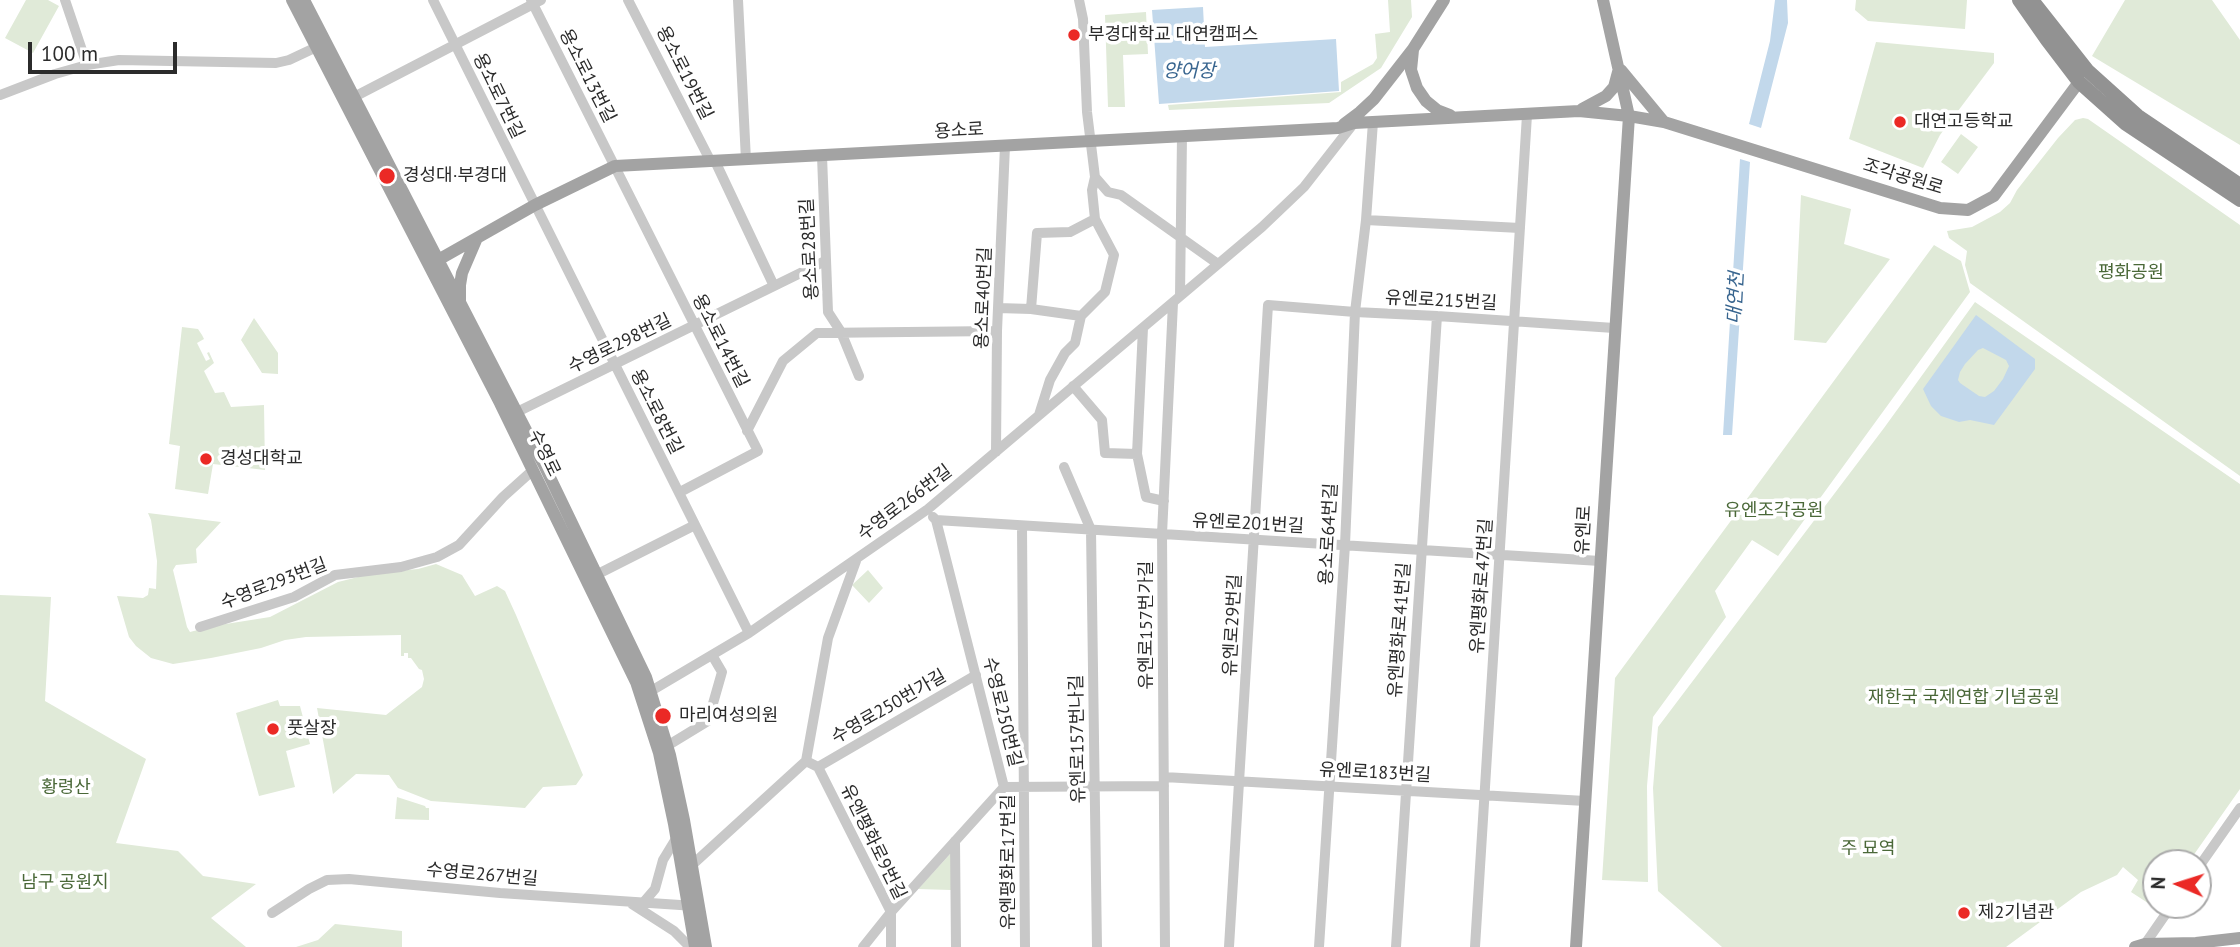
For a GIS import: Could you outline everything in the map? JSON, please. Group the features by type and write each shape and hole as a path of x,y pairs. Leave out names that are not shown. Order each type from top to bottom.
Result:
{"highway":[{"path":"2019,0 2079,82 2126,124 2240,200"},
{"path":"2032,0 2088,71 2138,116 2240,185"}],"main road":[{"name":"수영로","path":"292,0 354,97 544,465 636,655 651,691 667,746 692,865 693,947"},
{"name":"수영로","path":"304,0 322,44 640,693 659,753 693,906 706,947"},
{"path":"1338,128 1374,99 1413,50 1444,0"},
{"path":"1603,0 1619,67 1664,122"},
{"path":"1413,50 1411,70 1426,101 1437,110 1459,118"},
{"path":"1338,128 1373,122 1579,111 1606,96 1614,87 1619,67"},
{"name":"유엔로","path":"1576,947 1629,116 1619,67"},
{"name":"조각공원로","path":"1579,111 1664,122 1940,208 1968,210 1994,196 2079,82"},
{"name":"용소로","path":"438,260 535,205 615,166 1338,128"},
{"path":"460,303 463,273 477,238"},
{"path":"2140,946 2197,945 2240,938"}],"street":[{"path":"65,0 87,65"},
{"name":"용소로7번길","path":"433,0 535,205"},
{"name":"용소로19번길","path":"628,0 713,162"},
{"path":"738,0 746,160"},
{"path":"1039,416 1050,380 1065,354 1075,343 1081,316 1105,292 1114,255 1095,219 1091,190 1095,177 1087,112 1083,19 1079,0"},
{"path":"354,97 535,1"},
{"name":"용소로13번길","path":"535,1 615,166"},
{"path":"0,95 87,65 119,60 276,63 289,60 322,44"},
{"name":"유엔평화로47번길","path":"1475,947 1527,115"},
{"name":"용소로64번길","path":"1319,947 1345,545 1355,313 1367,220 1373,122"},
{"name":"수영로266번길","path":"806,761 828,638 856,561 928,509 1262,227 1304,187 1354,124"},
{"name":"유엔로157번가길","path":"1166,947 1162,534 1181,238 1182,136"},
{"name":"용소로40번길","path":"996,452 1005,146"},
{"name":"용소로28번길","path":"822,156 828,312 841,332 859,376"},
{"path":"713,162 774,286"},
{"name":"용소로14번길","path":"615,166 758,451 680,492"},
{"path":"1095,177 1108,192 1121,195 1218,264"},
{"name":"용소로8번길","path":"535,205 749,633"},
{"path":"1031,309 1037,233 1070,232 1095,219"},
{"path":"1367,220 1520,228"},
{"name":"수영로298번길","path":"517,412 825,261"},
{"name":"유엔로215번길","path":"1268,304 1355,313 1614,328"},
{"name":"유엔로29번길","path":"1229,947 1268,304"},
{"path":"999,308 1031,309 1081,316"},
{"name":"유엔평화로41번길","path":"1396,947 1437,316"},
{"path":"1143,328 1137,454 1146,498 1164,501"},
{"path":"747,431 783,361 817,333 998,331"},
{"path":"1073,386 1102,420 1105,453 1137,454"},
{"path":"1064,467 1091,530"},
{"name":"수영로293번길","path":"200,627 294,597 335,575 401,567 437,558 459,545 503,497 533,470"},
{"path":"928,509 936,520"},
{"name":"유엔로201번길","path":"936,520 1600,561"},
{"name":"수영로250번길","path":"863,947 1004,786 936,520"},
{"path":"596,575 695,525"},
{"name":"유엔평화로17번길","path":"1023,526 1025,947"},
{"name":"유엔로157번나길","path":"1091,530 1097,947"},
{"path":"651,691 749,633 856,561"},
{"path":"667,746 708,721 722,672 712,655"},
{"name":"수영로250번가길","path":"818,767 976,675"},
{"path":"692,865 806,761 818,767"},
{"name":"유엔평화로9번길","path":"818,767 891,912 891,947"},
{"name":"유엔로183번길","path":"1004,786 1239,781 1585,801"},
{"path":"2211,849 2240,808"},
{"path":"643,903 655,888 663,860 677,837"},
{"path":"955,841 956,947"},
{"name":"수영로267번길","path":"272,913 327,880 349,879 693,906"},
{"path":"628,902 653,916 693,947"},
{"path":"2140,946 2161,919"}],"green space":[{"path":"26,0 48,0 59,6 33,53 5,38"},
{"path":"1388,0 1411,0 1412,17 1381,68 1329,103 1169,110 1168,105 1341,92 1341,82 1373,64 1377,58 1375,34 1390,32"},
{"path":"1856,0 1967,0 1965,29 1868,21 1855,10"},
{"path":"2125,0 2212,0 2240,40 2240,145 2092,56"},
{"path":"1146,12 1148,54 1123,55 1125,107 1108,107 1105,15"},
{"path":"1876,42 1994,53 1994,63 1940,135 1923,168 1849,139"},
{"name":"평화공원","path":"2083,118 2240,225 2240,476 1970,283 1965,265 1967,251 1949,238 1947,231 1972,227 2000,212 2010,203 2058,138 2075,120"},
{"path":"1961,134 1978,147 1958,174 1941,162"},
{"path":"1801,195 1851,209 1844,244 1890,259 1826,343 1794,340"},
{"name":"유엔조각공원","path":"1934,245 1961,261 1970,292 1778,556 1752,540 1715,591 1726,617 1653,717 1647,786 1648,882 1602,880 1615,678"},
{"name":"재한국 국제연합 기념공원","path":"1975,302 2240,484 2240,789 2198,849 2142,849 2142,899 2131,892 2138,880 2123,867 2117,875 2081,892 2006,947 1722,947 1658,891 1653,788 1658,727 1884,428"},
{"path":"254,318 278,353 278,374 262,373 241,340"},
{"path":"182,327 198,329 204,339 197,343 206,361 210,359 207,353 209,352 214,363 204,371 215,393 224,392 231,407 264,405 265,470 213,464 208,494 175,489 180,446 169,444"},
{"path":"148,513 221,522 196,549 197,563 176,565 173,570 190,632 270,617 338,582 374,573 418,569 436,564 462,575 475,596 497,586 505,591 516,615 583,775 576,785 543,787 525,808 431,801 398,788 389,775 356,774 333,794 317,708 386,715 422,687 422,670 408,658 408,653 401,656 401,635 306,637 173,664 151,658 129,637 117,596 143,598 148,595 149,588 156,589 157,561"},
{"path":"868,570 883,588 869,603 852,585"},
{"name":"황령산","path":"0,595 51,597 45,701 146,759 116,843 178,851 203,876 256,884 211,918 246,947 0,947"},
{"name":"풋살장","path":"278,700 280,706 300,706 310,744 286,751 295,787 259,796 236,713"},
{"path":"397,797 429,808 429,820 395,819"},
{"path":"952,852 951,890 918,889"},
{"path":"335,924 402,931 402,947 296,947 318,940"}],"water":[{"path":"1775,0 1787,0 1788,23 1761,128 1749,124 1770,41"},
{"name":"양어장","path":"1203,7 1205,47 1336,39 1339,91 1159,104 1152,10"},
{"name":"대연천","path":"1740,159 1750,162 1732,435 1723,435"},
{"path":"1976,315 2035,359 2035,369 1994,425 1970,420 1959,422 1941,416 1931,406 1923,389","holes":["1983,348 2006,360 2009,366 2003,379 1994,391 1985,397 1979,396 1958,380 1965,364 1978,350"]}],"place":[{"name":"부경대학교 대연캠퍼스","path":"1074,35"},
{"name":"대연고등학교","path":"1900,122"},
{"name":"경성대·부경대","path":"387,176"},
{"name":"경성대학교","path":"206,459"},
{"name":"마리여성의원","path":"663,716"},
{"name":"풋살장","path":"273,729"},
{"name":"제2기념관","path":"1964,913"}],"park label":[{"name":"주 묘역","path":"1868,849"},
{"name":"남구 공원지","path":"65,883"}]}
